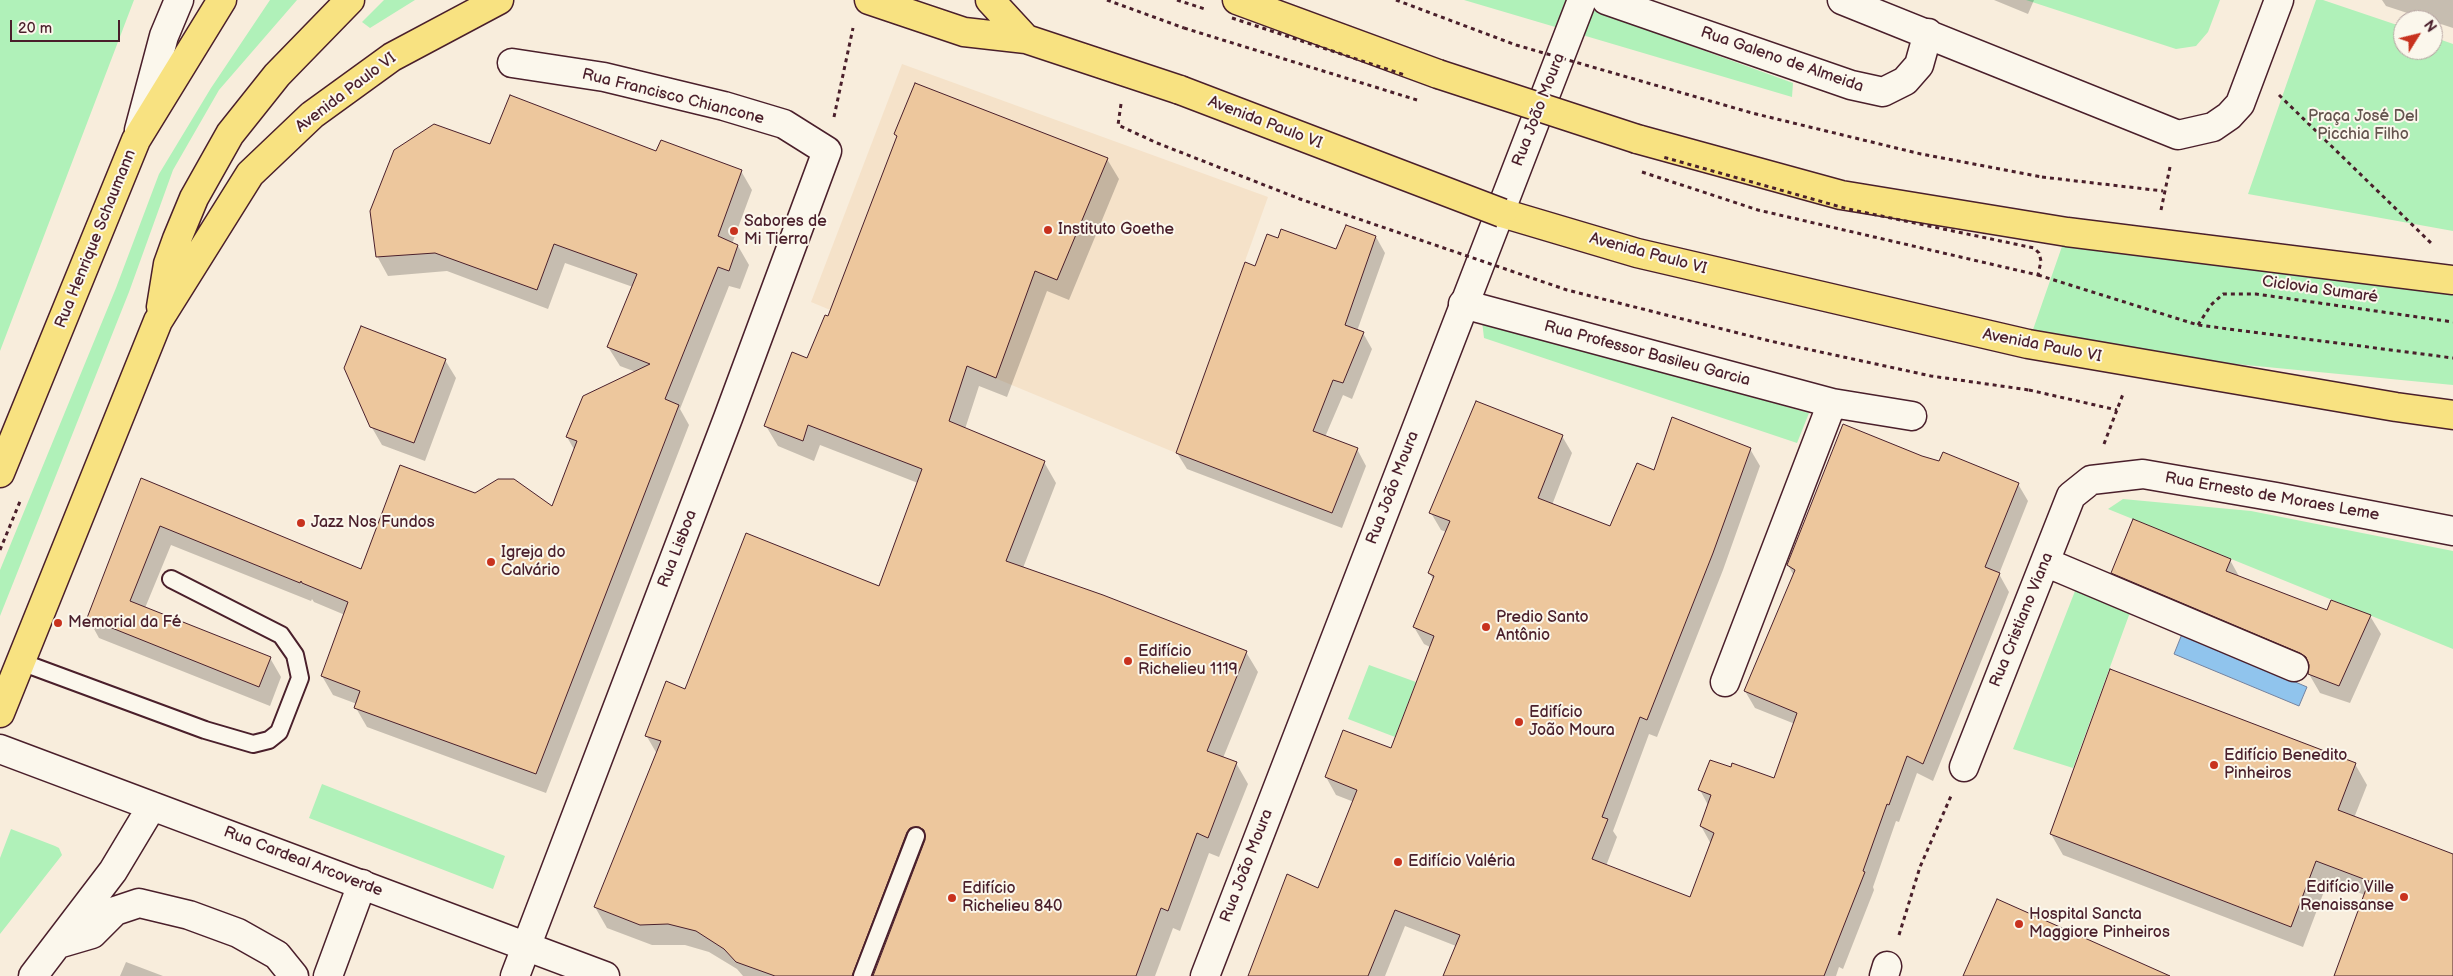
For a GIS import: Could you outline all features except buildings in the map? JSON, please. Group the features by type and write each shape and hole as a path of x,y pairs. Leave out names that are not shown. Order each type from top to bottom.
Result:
{"main road":[{"path":"136,140 222,0"},
{"path":"0,713 158,321 168,264 194,198 230,134 277,76 350,0"},
{"name":"Avenida Paulo VI","path":"158,321 250,174 312,115 392,57 499,0"},
{"path":"990,0 1026,39"},
{"path":"1237,0 1438,74 1637,139 1841,194 2068,232 2453,280"},
{"name":"Avenida Paulo VI","path":"862,9 964,32 1026,39 1180,90 1502,213 1637,253 2028,344 2241,382 2453,415"},
{"name":"Rua Henrique Schaumann","path":"0,474 136,140"}],"street":[{"name":"Rua Henrique Schaumann","path":"136,140 164,36 179,0"},
{"name":"Rua João Moura","path":"1205,976 1582,0"},
{"name":"Rua Galeno de Almeida","path":"1606,0 1851,85 1883,92 1905,81 1919,65 1928,33"},
{"path":"1842,0 2178,135 2213,127 2229,116 2240,104 2279,0"},
{"name":"Rua Francisco Chiancone","path":"512,63 604,77 724,106 784,124 827,150"},
{"name":"Rua Lisboa","path":"515,976 728,418 827,150"},
{"name":"Rua Professor Basileu Garcia","path":"1463,304 1832,403 1912,416"},
{"path":"1725,682 1832,403"},
{"name":"Rua Ernesto de Moraes Leme","path":"2091,480 2143,474 2453,531"},
{"name":"Rua Cristiano Viana","path":"1964,767 2071,496 2091,480"},
{"path":"2045,562 2294,666"},
{"name":"Rua Cardeal Arcoverde","path":"0,749 605,976"},
{"path":"34,976 112,871 152,806"},
{"path":"328,976 362,884"},
{"path":"58,944 92,934 115,911 139,904 189,915 238,933 277,955 294,976"}],"lane":[{"path":"20,662 205,730 253,744 269,740 278,732 300,678 295,655 281,635 171,579"},
{"path":"862,976 916,836"}],"path":[{"path":"1107,0 1184,28"},
{"path":"1396,0 1516,45 1752,113 1921,154 2042,177 2163,191 2170,165"},
{"path":"827,150 862,9"},
{"path":"2253,70 2432,243"},
{"path":"1126,72 1118,124 1157,143 1300,199 1567,290 1770,341 1856,360 1932,376 2029,390 2117,410"},
{"path":"2038,275 2198,325 2453,358"},
{"name":"Ciclovia Sumaré","path":"2198,325 2211,305 2223,294 2256,294 2453,322"},
{"path":"1885,971 1904,925 1920,867 1964,767"}],"shaded area":[{"name":"Instituto Goethe","path":"902,64 1268,197 1176,453 811,302"}],"green space":[{"path":"0,0 134,0 0,351"},
{"path":"270,0 297,0 219,90 173,170 129,292 0,616 0,570 116,288 159,174 211,88"},
{"path":"384,0 415,0 370,28 362,22"},
{"path":"1464,0 1565,0 1793,83 1792,97"},
{"path":"2026,0 2220,0 2208,32 2196,46 2176,49"},
{"name":"Praça José Del Picchia Filho","path":"2316,0 2323,0 2393,24 2393,60 2443,60 2443,40 2453,44 2453,231 2248,194"},
{"path":"2067,232 2453,284 2453,385 2028,344"},
{"path":"1482,321 1809,413 1797,443 1484,338"},
{"path":"2123,499 2251,511 2453,551 2453,649 2108,509"},
{"path":"2077,586 2132,607 2073,768 2013,749"},
{"path":"1369,665 1416,682 1395,737 1348,719"},
{"path":"322,784 505,856 493,889 309,818"},
{"path":"11,829 59,848 62,855 0,934 0,858"}],"water":[{"path":"2182,634 2307,687 2299,706 2174,654"}],"place":[{"name":"Instituto Goethe","path":"1048,230"},
{"name":"Sabores de Mi Tierra","path":"734,231"},
{"name":"Jazz Nos Fundos","path":"301,523"},
{"name":"Igreja do Calvário","path":"491,562"},
{"name":"Memorial da Fé","path":"58,623"},
{"name":"Predio Santo Antônio","path":"1486,627"},
{"name":"Edifício Richelieu 1119","path":"1128,661"},
{"name":"Edifício João Moura","path":"1519,722"},
{"name":"Edifício Benedito Pinheiros","path":"2214,765"},
{"name":"Edifício Valéria","path":"1398,862"},
{"name":"Edifício Ville Renaissanse","path":"2404,897"},
{"name":"Edifício Richelieu 840","path":"952,898"},
{"name":"Hospital Sancta Maggiore Pinheiros","path":"2019,924"}]}
